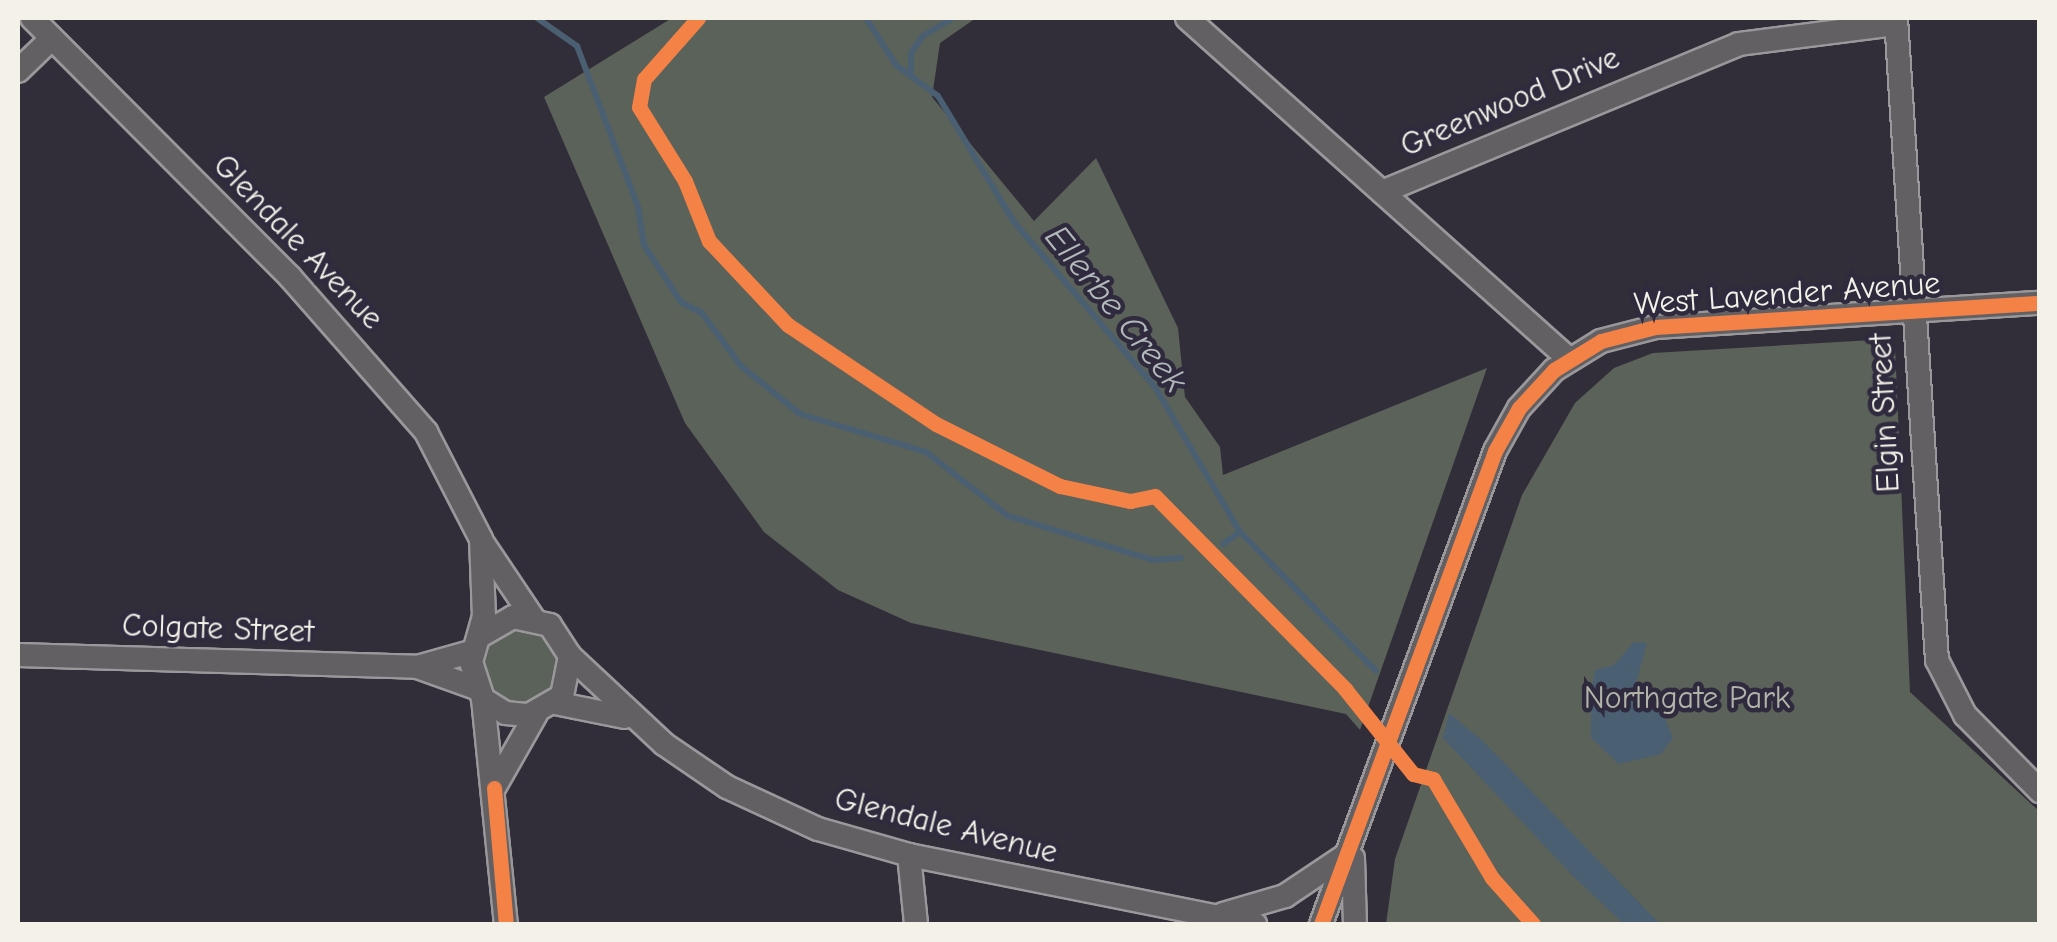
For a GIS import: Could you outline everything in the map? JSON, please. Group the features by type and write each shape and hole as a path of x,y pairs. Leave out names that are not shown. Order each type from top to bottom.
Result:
{"street":[{"name":"Glendale Avenue","path":"32,18 394,390 446,463 480,539 533,618"},
{"path":"1187,18 1570,360"},
{"name":"Greenwood Drive","path":"1382,192 1739,44 1808,29 1896,21"},
{"name":"Elgin Street","path":"1896,21 1929,615 1944,683 1989,743 2040,790"},
{"path":"18,71 52,38"},
{"name":"West Lavender Avenue","path":"1322,924 1353,850 1495,451 1532,390 1601,341 1654,326 2040,304"},
{"name":"Glendale Avenue","path":"478,643 480,539"},
{"path":"494,788 546,708 568,685 570,656 560,634 533,618 502,620 478,643 506,924"},
{"name":"Colgate Street","path":"417,667 478,643"},
{"name":"Colgate Street","path":"18,656 417,667 480,693"},
{"name":"Glendale Avenue","path":"570,656 629,718 770,808 909,855 1255,924"},
{"path":"480,693 505,713 546,708"},
{"name":"Glendale Avenue","path":"546,708 629,718"},
{"path":"1223,920 1285,896 1353,850"},
{"path":"1353,850 1356,924"},
{"path":"909,855 916,924"}],"green space":[{"path":"672,18 976,18 940,43 932,97 1034,221 1096,158 1178,328 1185,397 1220,447 1223,475 1487,368 1360,730 1346,714 911,623 838,590 764,532 685,423 544,97"},
{"name":"Northgate Park","path":"1873,340 1895,346 1910,692 2039,811 2039,924 1386,924 1395,859 1522,495 1575,403 1614,368 1653,353"},
{"path":"521,626 536,629 549,638 558,651 558,681 549,694 536,703 521,706 506,703 493,694 484,681 481,666 484,651 493,638 506,629"}],"water":[{"path":"1634,642 1647,643 1636,683 1659,704 1673,738 1661,754 1619,764 1591,738 1591,692 1595,670 1614,665"},
{"path":"1449,713 1483,741 1660,924 1624,924 1573,876 1443,738"}],"waterway":[{"path":"537,18 577,46 638,207 644,245 681,302 702,313 741,366 800,414 926,452 1008,516 1153,560 1181,558"},
{"name":"Ellerbe Creek","path":"866,18 896,65 938,96 1014,222 1155,387 1240,532 1376,671"},
{"path":"911,75 911,53 923,36 953,18"},
{"path":"1223,544 1240,532"}],"cycle path":[{"path":"698,18 644,79 639,107 685,181 709,241 788,325 936,424 1060,486 1130,501 1155,496 1345,689 1413,774 1433,779 1492,878 1533,924"},
{"path":"1321,924 1495,451 1519,408 1554,370 1601,341 1655,327 2040,303"},
{"path":"494,788 506,924"}]}
